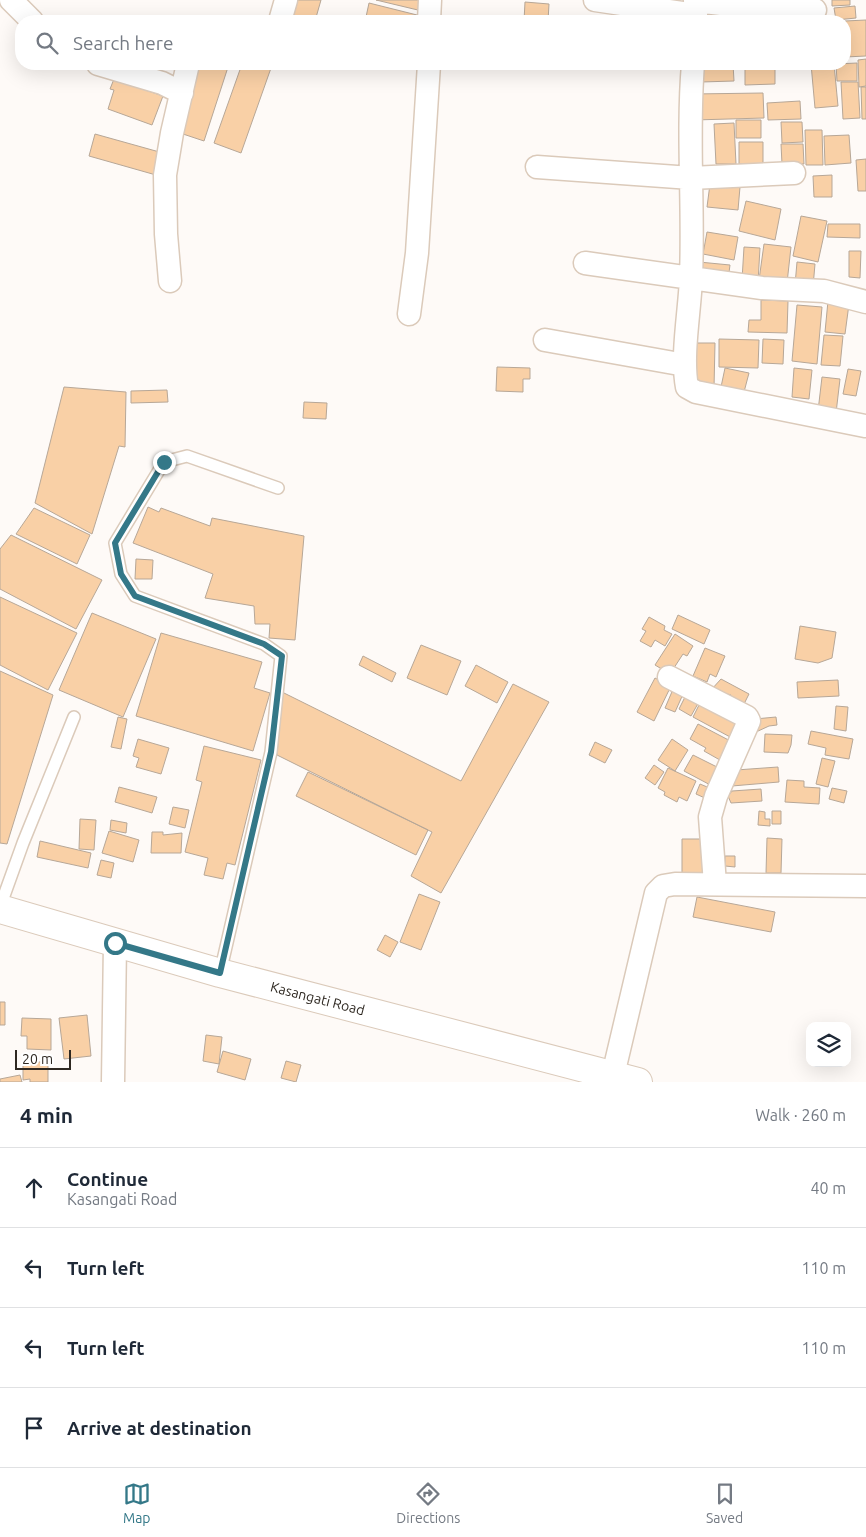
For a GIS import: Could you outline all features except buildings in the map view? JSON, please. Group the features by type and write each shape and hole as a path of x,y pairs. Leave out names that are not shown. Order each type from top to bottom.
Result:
{"street":[{"path":"11,0 26,15"},
{"path":"282,15 286,0"},
{"path":"430,0 430,15"},
{"path":"594,0 696,9 756,8 815,10"},
{"path":"118,70 162,83 182,92"},
{"path":"170,281 166,234 165,176 172,133 187,70"},
{"path":"409,314 416,253 430,70"},
{"path":"692,70 690,93 691,277 685,365 687,387 696,392 865,426"},
{"path":"537,167 691,178 794,173"},
{"path":"585,263 762,288 824,291 866,302"},
{"path":"545,340 685,365"},
{"path":"669,677 747,717 749,721 716,796 710,817 715,884"},
{"path":"625,1078 656,893 663,886 675,884 715,884 866,886"},
{"name":"Kasangati Road","path":"0,908 220,973 625,1078"},
{"path":"114,1082 115,943"}],"lane":[{"path":"220,973 271,752 282,656 264,644 135,596 121,574 115,543 164,462 187,456 278,488"},
{"path":"0,908 23,843 74,717"}],"route":[{"path":"115,943 220,973 271,752 282,656 264,644 135,596 121,574 115,543 164,462"}]}
